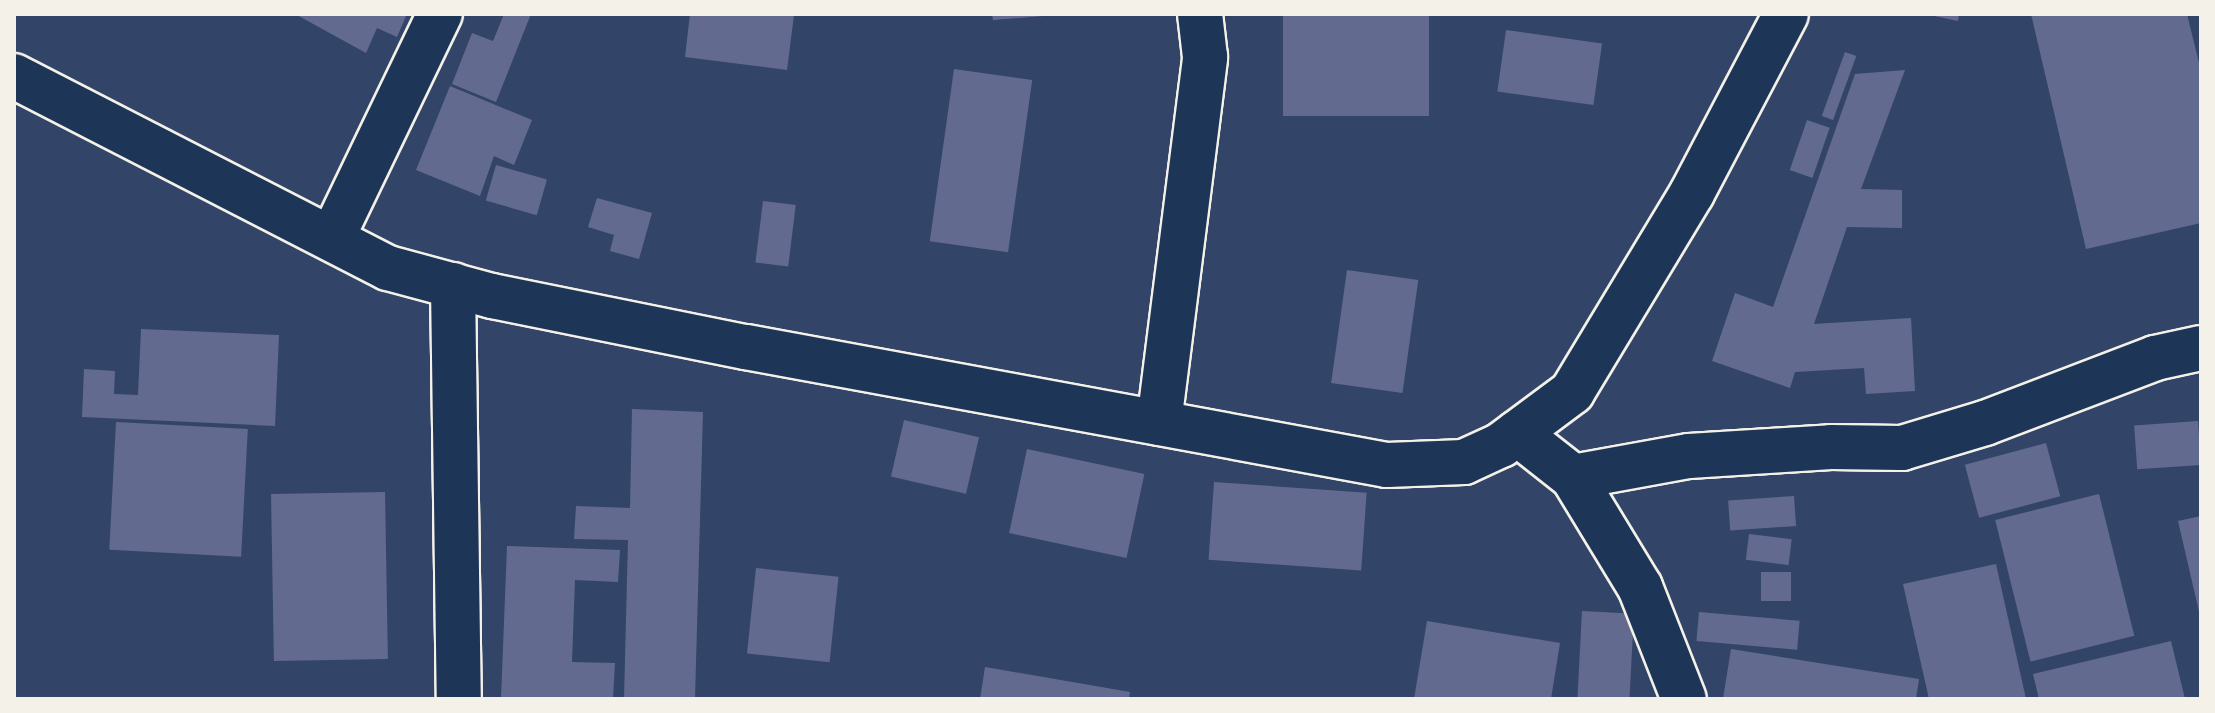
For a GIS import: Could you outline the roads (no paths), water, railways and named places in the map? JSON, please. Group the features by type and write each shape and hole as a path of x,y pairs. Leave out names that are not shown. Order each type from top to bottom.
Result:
{"street":[{"path":"332,238 440,14"},
{"path":"1159,423 1205,57 1200,14"},
{"path":"14,76 388,268 453,285 746,347 1387,465 1464,462 1517,433 1572,392 1692,193 1786,14"},
{"path":"453,285 459,699"},
{"path":"1573,477 1689,456 1831,447 1902,448 1985,423 2155,358 2201,348"},
{"path":"1517,433 1573,477 1640,587 1684,699"}]}
